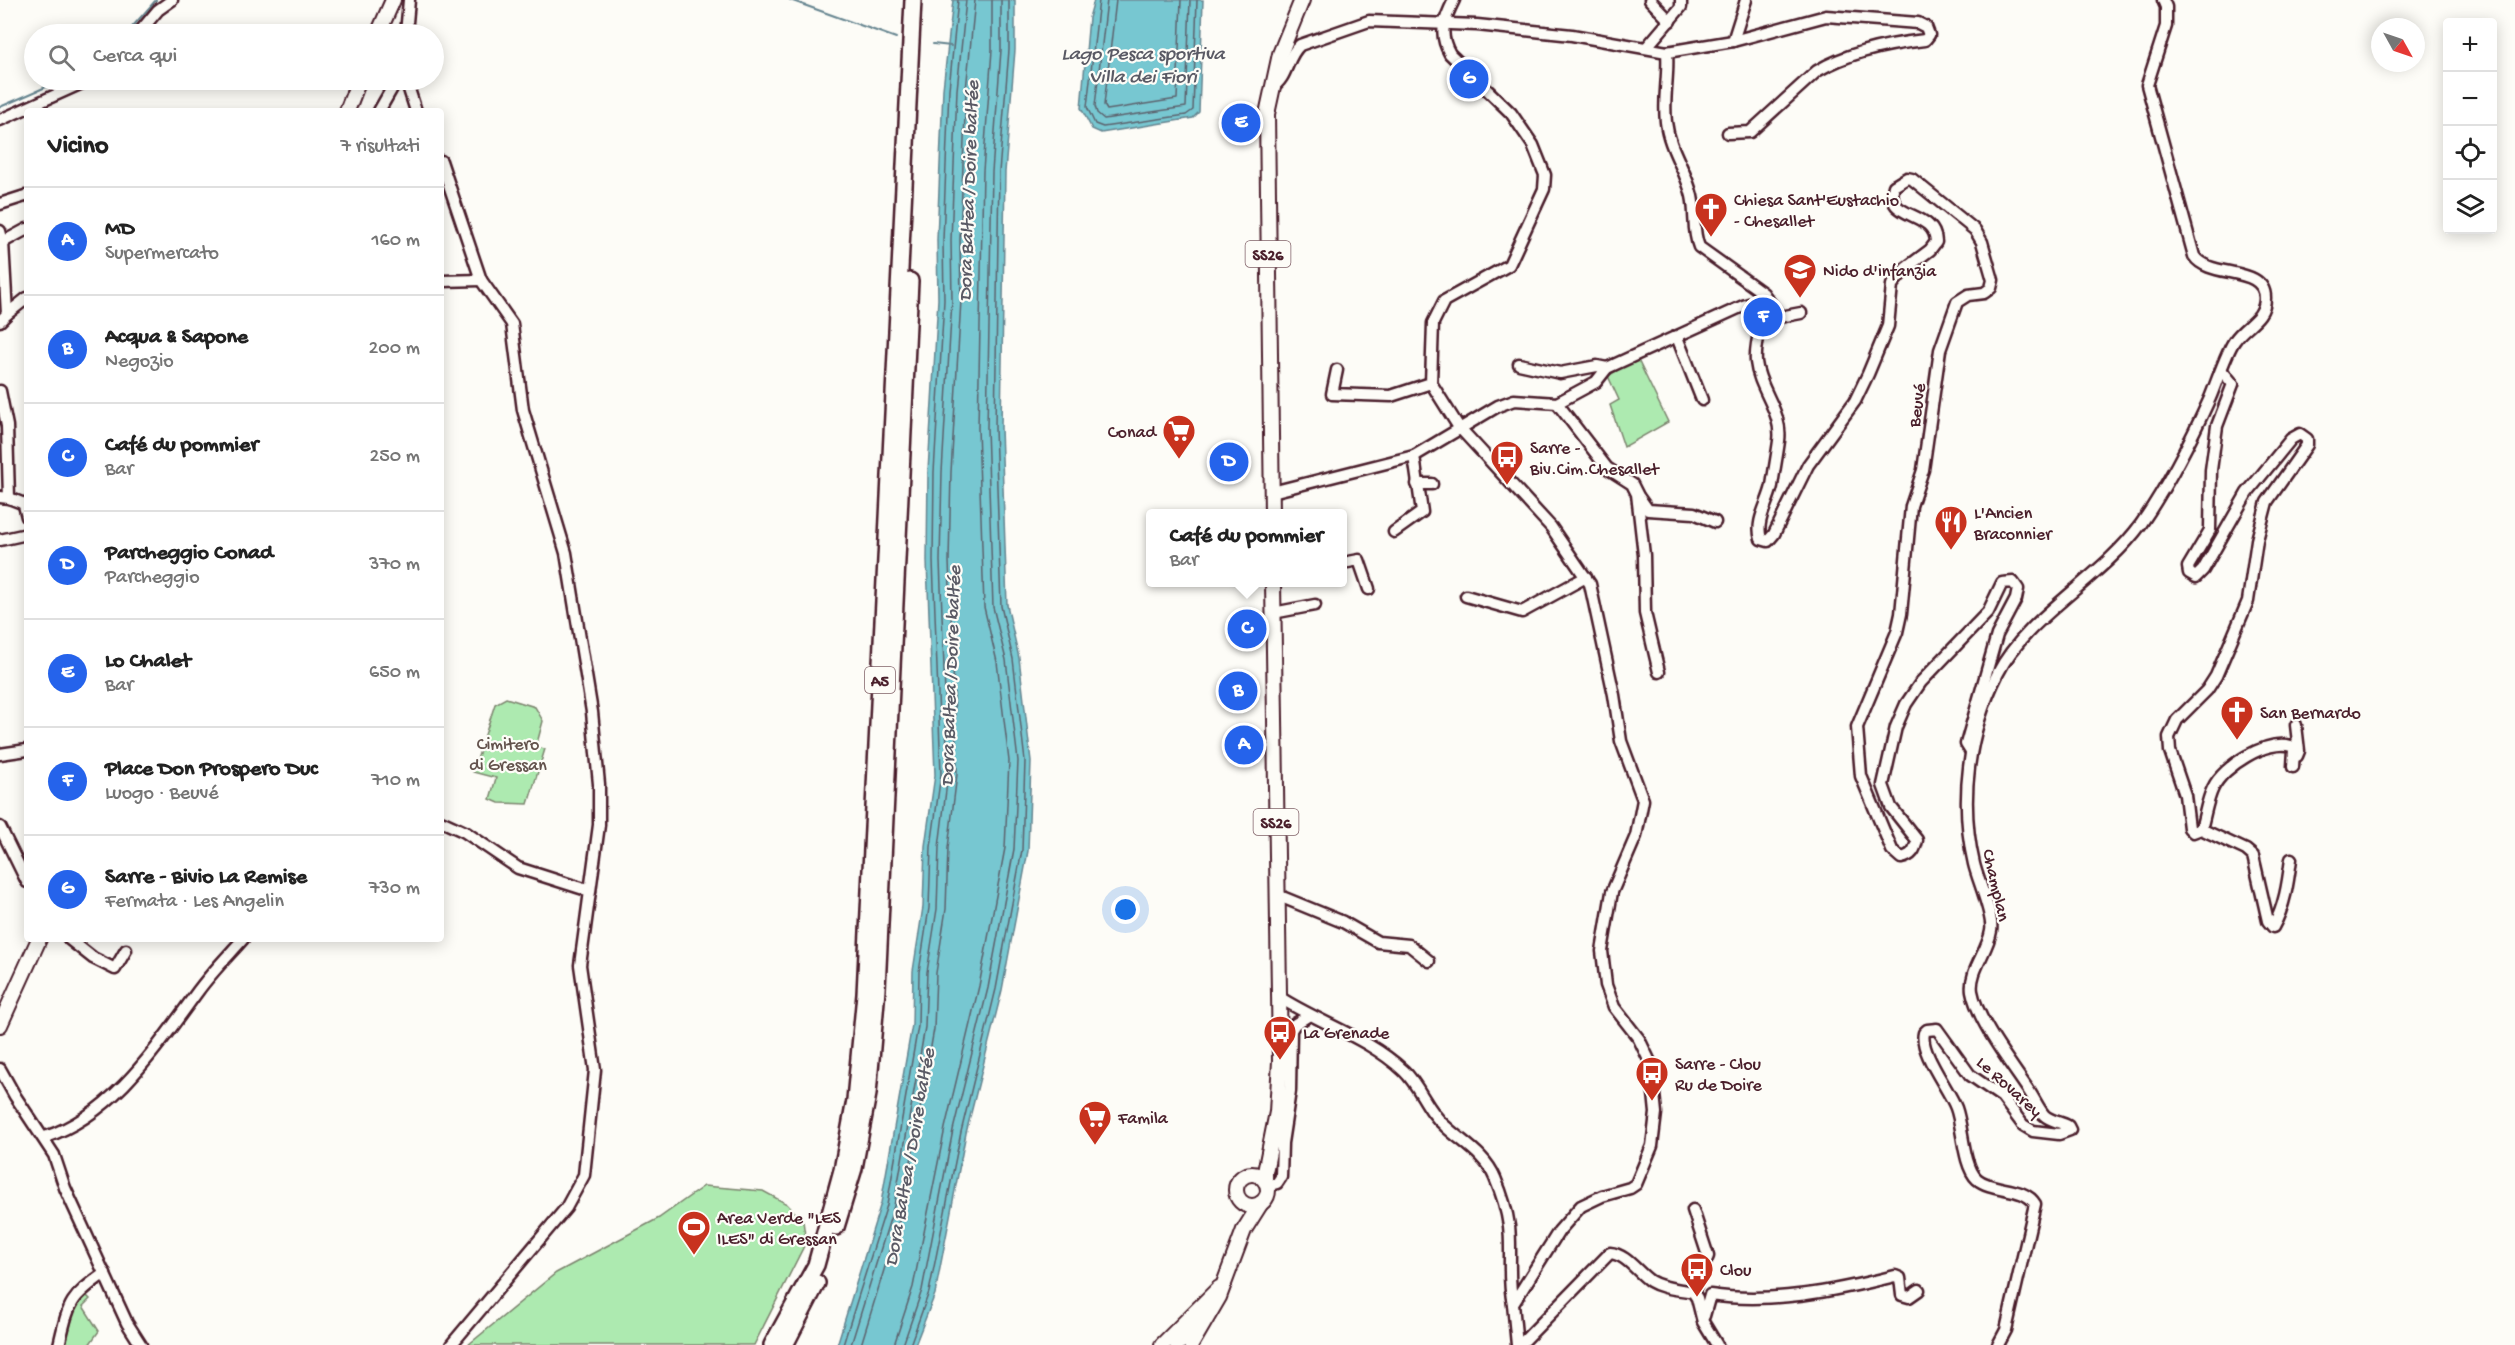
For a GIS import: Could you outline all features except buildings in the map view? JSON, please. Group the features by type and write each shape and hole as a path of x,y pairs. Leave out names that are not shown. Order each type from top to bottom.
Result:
{"highway":[{"name":"A5","path":"772,1345 816,1265 842,1170 855,1100 865,994 913,0"},
{"name":"A5","path":"785,1345 824,1268 854,1168 868,1094 877,989 923,0"}],"main road":[{"path":"382,24 393,0"},
{"name":"SS26","path":"1272,509 1267,153 1272,87 1287,34 1302,0"},
{"path":"347,108 355,90"},
{"name":"SS26","path":"1177,1345 1225,1280 1244,1230 1266,1198 1269,1149 1279,1089 1273,587"},
{"path":"0,1024 38,942"},
{"name":"SS26","path":"1244,1230 1241,1202 1236,1194 1237,1184 1249,1174 1269,1149"},
{"path":"1249,1174 1258,1175 1266,1184"},
{"path":"1241,1202 1248,1206 1261,1203"},
{"path":"1162,1345 1225,1280"},
{"path":"1191,1345 1219,1297 1225,1280"}],"street":[{"path":"146,24 158,10 172,0"},
{"path":"406,24 409,0"},
{"path":"1454,0 1443,25 1443,42 1450,54 1511,113 1528,137 1545,175 1545,182 1544,189 1509,265 1444,301 1438,311 1433,323 1431,383 1435,392 1462,428 1551,526 1586,577 1595,601 1621,741 1643,800 1636,836 1612,892 1602,951 1604,969 1614,1007 1639,1039 1651,1064 1656,1096 1655,1127 1649,1156 1636,1184 1581,1206 1559,1232 1513,1304"},
{"path":"1650,0 1670,21"},
{"path":"1646,48 1670,21 1682,0"},
{"path":"1733,41 1746,0"},
{"path":"1971,752 1997,674 2012,647 2084,583 2140,524 2190,442 2234,340 2262,314 2265,297 2260,285 2246,275 2211,269 2199,264 2194,256 2146,85 2166,26 2166,7 2163,0"},
{"path":"1272,87 1281,82 1294,51 1314,39 1369,21 1477,25 1572,35 1667,52 1733,41 1826,16 1844,15 1918,22 1926,27 1929,35 1924,40 1890,44 1830,64 1817,71 1750,132 1728,133"},
{"path":"1667,52 1669,73 1664,93 1666,123 1671,145 1692,197 1695,237 1699,247 1762,293 1780,317 1801,313"},
{"path":"27,108 67,90"},
{"path":"381,108 391,90"},
{"path":"409,90 415,108"},
{"path":"0,120 24,109"},
{"path":"444,170 481,280 512,324 523,410 566,553 592,712 599,784 598,825 580,965 595,1070 584,1175 566,1208 451,1345"},
{"name":"Beuvé","path":"1766,299 1763,323 1758,336 1756,362 1761,383 1780,427 1772,486 1758,531 1764,541 1774,534 1814,455 1855,401 1885,336 1892,285 1906,268 1930,250 1936,242 1934,229 1927,222 1904,212 1893,203 1891,195 1894,186 1906,178 1917,181 1938,202 1975,230 1982,242 1993,280 1991,288 1984,293 1968,295 1957,302 1948,321 1940,350 1923,470 1911,506 1901,614 1897,632 1857,727 1860,776 1892,850 1901,858 1908,857 1915,850 1917,840 1891,807 1884,785 1896,727 1906,704 1921,682 1988,612 2002,583 2013,582 2018,589 2016,599 1997,636 1966,744 1971,752"},
{"path":"0,204 24,196"},
{"path":"3,242 24,230"},
{"path":"0,231 3,242 4,317"},
{"path":"444,281 481,280"},
{"path":"1272,492 1414,456 1498,406 1514,400 1557,403 1596,382 1607,368 1743,306 1766,299"},
{"path":"4,317 24,300"},
{"path":"1677,337 1702,400"},
{"path":"1519,364 1560,373 1597,366 1607,368"},
{"path":"1337,370 1332,394 1391,396 1431,383"},
{"path":"2222,371 2233,384 2217,426 2211,470 2212,518 2210,530 2188,567 2189,573 2196,577 2203,570 2247,493 2291,439 2300,434 2307,439 2307,445 2267,502 2257,540 2248,601 2216,676 2207,690 2177,720 2169,737 2170,751 2185,795 2189,828 2193,832 2201,828 2213,788 2225,773 2260,747 2290,746 2294,749 2292,767 2299,751 2296,725"},
{"path":"0,391 7,426 4,498 24,505"},
{"path":"1557,403 1607,468 1632,484 1636,494 1644,555 1645,613 1657,654 1659,672"},
{"path":"1394,532 1422,512 1414,456"},
{"path":"1417,484 1432,484"},
{"path":"1636,494 1648,510 1694,513 1715,522"},
{"path":"0,540 24,535"},
{"path":"1347,562 1359,560 1369,589"},
{"path":"1466,596 1522,612 1586,577"},
{"path":"1274,614 1315,605"},
{"path":"0,754 24,750"},
{"name":"Champlan","path":"1971,752 1967,789 1967,823 1973,861 1992,929 1973,978 1972,992 1984,1019"},
{"path":"444,822 465,832 518,868 590,891"},
{"path":"0,827 24,876"},
{"path":"2201,828 2246,850 2253,856 2268,921 2273,927 2279,917 2287,890 2291,859"},
{"path":"1277,895 1343,922 1378,942 1409,945 1429,961"},
{"path":"73,942 93,958 115,969 126,950"},
{"path":"45,1137 89,1118 164,1040 199,990 240,942"},
{"path":"1279,997 1308,1016 1320,1018 1384,1055 1406,1073 1427,1107 1443,1125 1481,1155 1495,1177 1509,1225 1513,1304 1519,1345"},
{"path":"1266,1184 1277,1183 1281,1177 1281,1152 1290,1091 1291,1030 1295,1023 1308,1016"},
{"name":"Le Rovarey","path":"1984,1019 2002,1054 2044,1115 2068,1126 2068,1133 2033,1131 2023,1125 2002,1097 1970,1075 1937,1029 1927,1030 1923,1037 1927,1051 1956,1108 1969,1167 1977,1179 2032,1199 2035,1211 2006,1330 1998,1345"},
{"path":"0,1069 15,1096 45,1137 54,1155 65,1188 127,1323 141,1345"},
{"path":"1693,1210 1708,1256 1693,1292"},
{"path":"1519,1345 1610,1253 1627,1261 1651,1281 1693,1292 1697,1298 1703,1322 1717,1345"},
{"path":"59,1345 68,1306 78,1292 105,1273"},
{"path":"1703,1322 1710,1295 1731,1298 1807,1295 1895,1276 1900,1278 1902,1295 1909,1297 1919,1290"}],"green space":[{"path":"1637,358 1668,422 1624,447 1610,405 1619,400 1608,376"},
{"name":"Cimitero di Gressan","path":"506,698 535,707 543,721 536,747 545,749 528,804 499,803 490,799 496,778 473,772 495,704"},
{"name":"Area Verde \"LES ILES\" di Gressan","path":"704,1186 763,1191 787,1204 803,1221 806,1242 754,1345 468,1345 556,1273 659,1218"},
{"path":"85,1294 90,1299 83,1306 99,1331 89,1345 65,1345 76,1305"}],"water":[{"name":"Dora Baltea / Doire baltée","path":"953,0 1015,0 1015,50 1005,172 1001,428 1007,605 1019,658 1031,761 1028,851 1002,990 966,1133 935,1294 915,1345 837,1345 881,1203 912,1025 913,971 923,907 925,846 935,775 927,561 928,471 938,299 937,240 943,89"},
{"name":"Lago Pesca sportiva Villa dei Fiori","path":"1094,0 1203,0 1199,112 1193,118 1101,133 1092,129 1081,108 1089,18"}],"waterway":[{"path":"135,24 156,0"},
{"path":"790,0 896,38"},
{"path":"933,44 951,46"},
{"path":"0,107 39,90"}],"place":[{"name":"Sarre - Bivio La Remise","path":"1469,79"},
{"name":"Lo Chalet","path":"1241,123"},
{"name":"Chiesa Sant'Eustachio - Chesallet","path":"1711,238"},
{"name":"Nido d'infanzia","path":"1800,299"},
{"name":"Place Don Prospero Duc","path":"1763,317"},
{"name":"Conad","path":"1179,460"},
{"name":"Parcheggio Conad","path":"1229,462"},
{"name":"Sarre - Biv.Cim.Chesallet","path":"1507,486"},
{"name":"L'Ancien Braconnier","path":"1951,551"},
{"name":"Café du pommier","path":"1247,629"},
{"name":"Acqua & Sapone","path":"1238,691"},
{"name":"San Bernardo","path":"2237,741"},
{"name":"MD","path":"1244,745"},
{"name":"La Grenade","path":"1280,1061"},
{"name":"Sarre - Clou Ru de Doire","path":"1652,1102"},
{"name":"Famila","path":"1095,1146"},
{"name":"Area Verde \"LES ILES\" di Gressan","path":"694,1256"},
{"name":"Clou","path":"1697,1298"}]}
